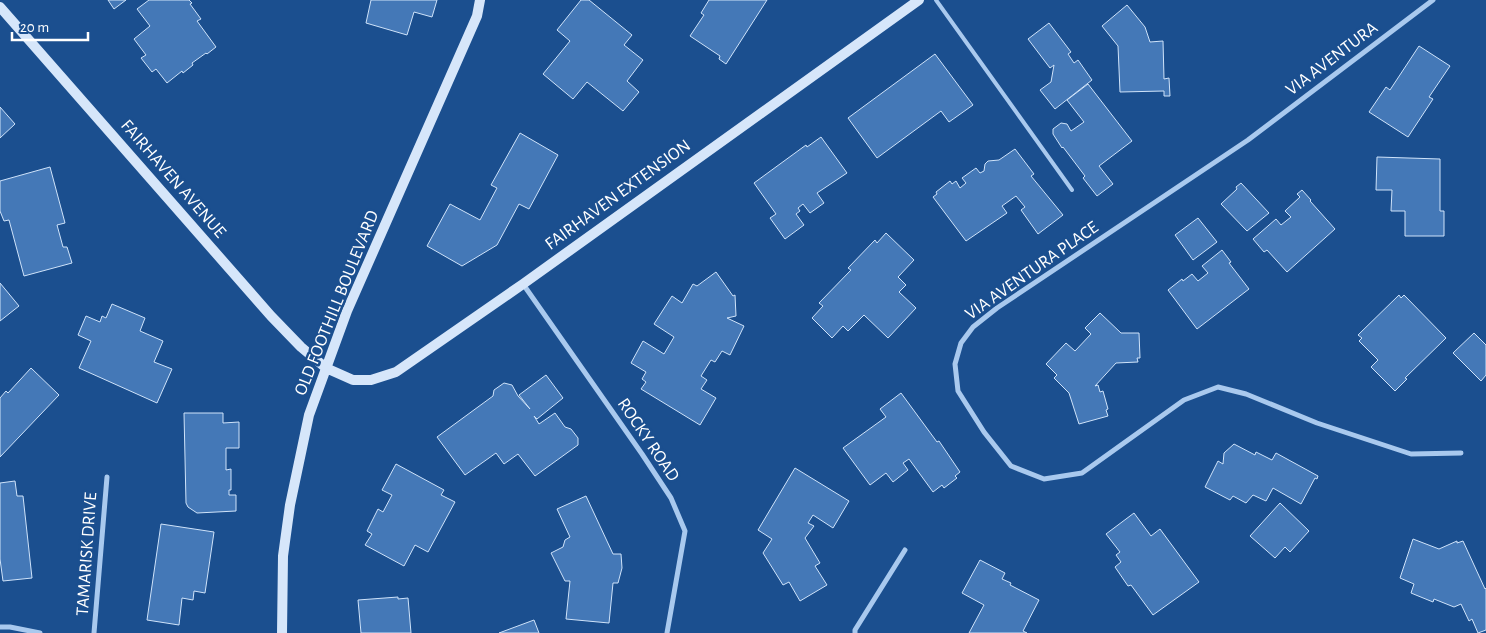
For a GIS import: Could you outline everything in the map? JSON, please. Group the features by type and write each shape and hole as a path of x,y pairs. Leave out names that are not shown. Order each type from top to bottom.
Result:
{"street":[{"name":"OLD FOOTHILL BOULEVARD","path":"282,633 283,556 290,505 310,415 347,311 477,16 480,0"},
{"name":"FAIRHAVEN EXTENSION","path":"326,368 353,380 371,380 396,372 523,284 919,0"},
{"name":"VIA AVENTURA","path":"1248,140 1433,0"},
{"name":"FAIRHAVEN AVENUE","path":"0,8 271,316 326,368"},
{"name":"VIA AVENTURA PLACE","path":"1248,140 997,308 973,328 962,343 955,364 958,391 984,432 1011,466 1044,479 1082,473 1184,400 1218,387 1246,394 1317,423 1411,454 1461,453"},
{"name":"ROCKY ROAD","path":"523,284 671,498 685,531 667,633"},
{"name":"TAMARISK DRIVE","path":"94,633 106,477"},
{"path":"855,633 905,550"},
{"path":"0,627 40,633"}],"lane":[{"path":"936,0 1072,190"}],"building":[{"path":"108,0 126,0 114,9"},
{"path":"149,0 189,0 201,19 197,21 216,47 167,83 156,69 152,72 141,58 146,55 134,39 150,26 137,9"},
{"path":"371,0 437,0 432,17 414,12 407,35 366,23"},
{"path":"581,0 589,0 632,35 624,45 643,60 627,81 639,92 623,111 587,82 573,99 543,74 570,41 557,30"},
{"path":"709,0 767,0 726,64 719,59 720,56 690,36 704,15 701,13"},
{"path":"1127,5 1145,27 1150,42 1163,41 1164,79 1169,78 1170,96 1164,96 1164,91 1120,92 1118,46 1102,26"},
{"path":"1049,23 1071,52 1068,54 1074,63 1078,60 1092,80 1055,109 1040,90 1051,82 1054,65 1050,68 1028,39"},
{"path":"1419,46 1450,66 1429,97 1433,99 1408,137 1369,112 1386,87 1390,90"},
{"path":"935,54 973,105 949,122 941,111 877,158 848,118"},
{"path":"1088,84 1132,141 1099,166 1113,184 1097,196 1083,178 1085,176 1053,134 1053,129 1061,123 1067,124 1071,131 1084,122 1067,100"},
{"path":"0,107 15,124 0,138"},
{"path":"520,133 558,155 529,209 519,204 497,245 462,266 427,246 450,204 480,220 497,188 491,185"},
{"path":"821,137 847,173 817,193 824,203 810,213 803,204 798,208 800,211 796,214 804,225 785,239 770,218 776,214 754,183 806,145 807,147"},
{"path":"1015,149 1034,174 1031,176 1063,215 1038,234 1021,210 1025,207 1016,196 1002,206 1007,213 966,241 933,197 937,194 936,192 950,181 952,184 956,181 960,188 966,183 962,178 976,168 980,173 984,171 985,164 988,161 999,160"},
{"path":"1377,157 1440,159 1440,211 1444,211 1444,236 1405,236 1405,211 1391,211 1392,190 1376,190"},
{"path":"50,167 65,223 57,225 63,247 67,247 72,263 24,276 9,220 4,221 0,211 0,181"},
{"path":"1241,183 1269,213 1247,231 1221,204"},
{"path":"1302,190 1335,229 1287,272 1267,250 1264,252 1253,239 1276,219 1281,225 1291,217 1285,211 1300,197 1297,194"},
{"path":"1198,218 1217,242 1193,260 1175,235"},
{"path":"886,233 914,260 898,277 906,285 899,292 916,308 888,338 864,315 848,331 843,326 832,338 812,318 823,306 819,303 851,270 848,268 875,240 877,243"},
{"path":"1222,250 1231,262 1229,263 1249,289 1197,329 1168,290 1192,274 1198,281 1208,273 1202,266"},
{"path":"716,272 733,296 735,295 736,316 727,318 744,326 730,355 722,351 715,362 711,360 701,376 707,380 701,389 716,398 700,425 641,389 646,382 642,379 646,372 631,363 643,341 664,354 674,337 654,324 672,296 682,303 693,284 697,286"},
{"path":"0,283 19,306 0,321"},
{"path":"1399,295 1401,298 1404,295 1446,338 1405,378 1407,379 1395,391 1371,367 1378,360 1359,341 1362,338 1358,335"},
{"path":"112,304 145,318 140,331 163,341 154,362 172,369 157,403 79,368 91,341 78,335 86,316 100,322 102,316 106,318"},
{"path":"1100,313 1121,333 1139,333 1140,358 1137,358 1138,362 1116,363 1095,386 1098,385 1100,392 1103,391 1108,416 1079,424 1069,393 1054,378 1057,375 1046,364 1066,343 1075,351 1091,334 1085,328"},
{"path":"1474,333 1486,345 1486,375 1481,381 1453,353"},
{"path":"31,368 59,395 0,457 0,398 6,391 8,393"},
{"path":"546,375 563,398 537,419 534,416 539,424 555,413 565,427 571,429 578,438 578,445 535,476 518,454 504,464 496,453 465,475 437,437 493,396 494,390 504,383 512,385 518,396 530,409 519,395"},
{"path":"901,393 937,442 939,441 960,472 955,476 957,478 944,488 942,485 933,492 909,459 903,463 908,470 893,482 886,473 870,485 843,448 886,417 880,409"},
{"path":"184,413 223,413 223,423 239,422 239,448 226,448 226,470 231,469 231,490 229,490 229,495 236,495 236,511 197,513 188,507 186,503"},
{"path":"1234,444 1255,455 1256,452 1272,460 1276,453 1318,476 1317,479 1315,478 1301,504 1273,488 1266,501 1253,495 1246,503 1233,496 1230,500 1205,487 1218,461 1223,464 1224,453"},
{"path":"396,464 444,490 441,495 455,502 428,552 415,545 404,566 365,545 372,534 367,531 378,509 383,512 392,495 382,490"},
{"path":"795,468 849,501 833,528 813,515 808,523 814,526 805,538 820,563 815,566 827,585 800,601 789,582 783,585 763,553 772,539 758,530"},
{"path":"15,481 17,496 23,496 32,578 3,581 0,559 0,483"},
{"path":"586,496 613,554 621,554 622,568 618,583 613,583 609,623 566,619 570,581 565,581 551,553 563,547 565,540 570,537 557,509"},
{"path":"1280,503 1309,531 1290,552 1285,547 1275,558 1250,536"},
{"path":"1134,513 1151,536 1160,529 1199,582 1153,615 1131,585 1128,586 1115,567 1121,562 1116,555 1120,552 1106,534"},
{"path":"161,524 214,532 205,593 194,591 193,600 182,598 179,625 147,620"},
{"path":"1413,539 1439,549 1457,541 1457,543 1463,541 1486,588 1486,630 1478,633 1472,619 1469,621 1461,604 1454,607 1434,599 1433,602 1411,593 1414,584 1400,578"},
{"path":"980,560 1005,573 1002,579 1011,583 1010,585 1039,600 1023,631 1027,633 969,633 984,605 962,593"},
{"path":"398,597 398,599 408,598 411,633 361,633 358,600"},
{"path":"534,620 539,633 499,633"}]}
